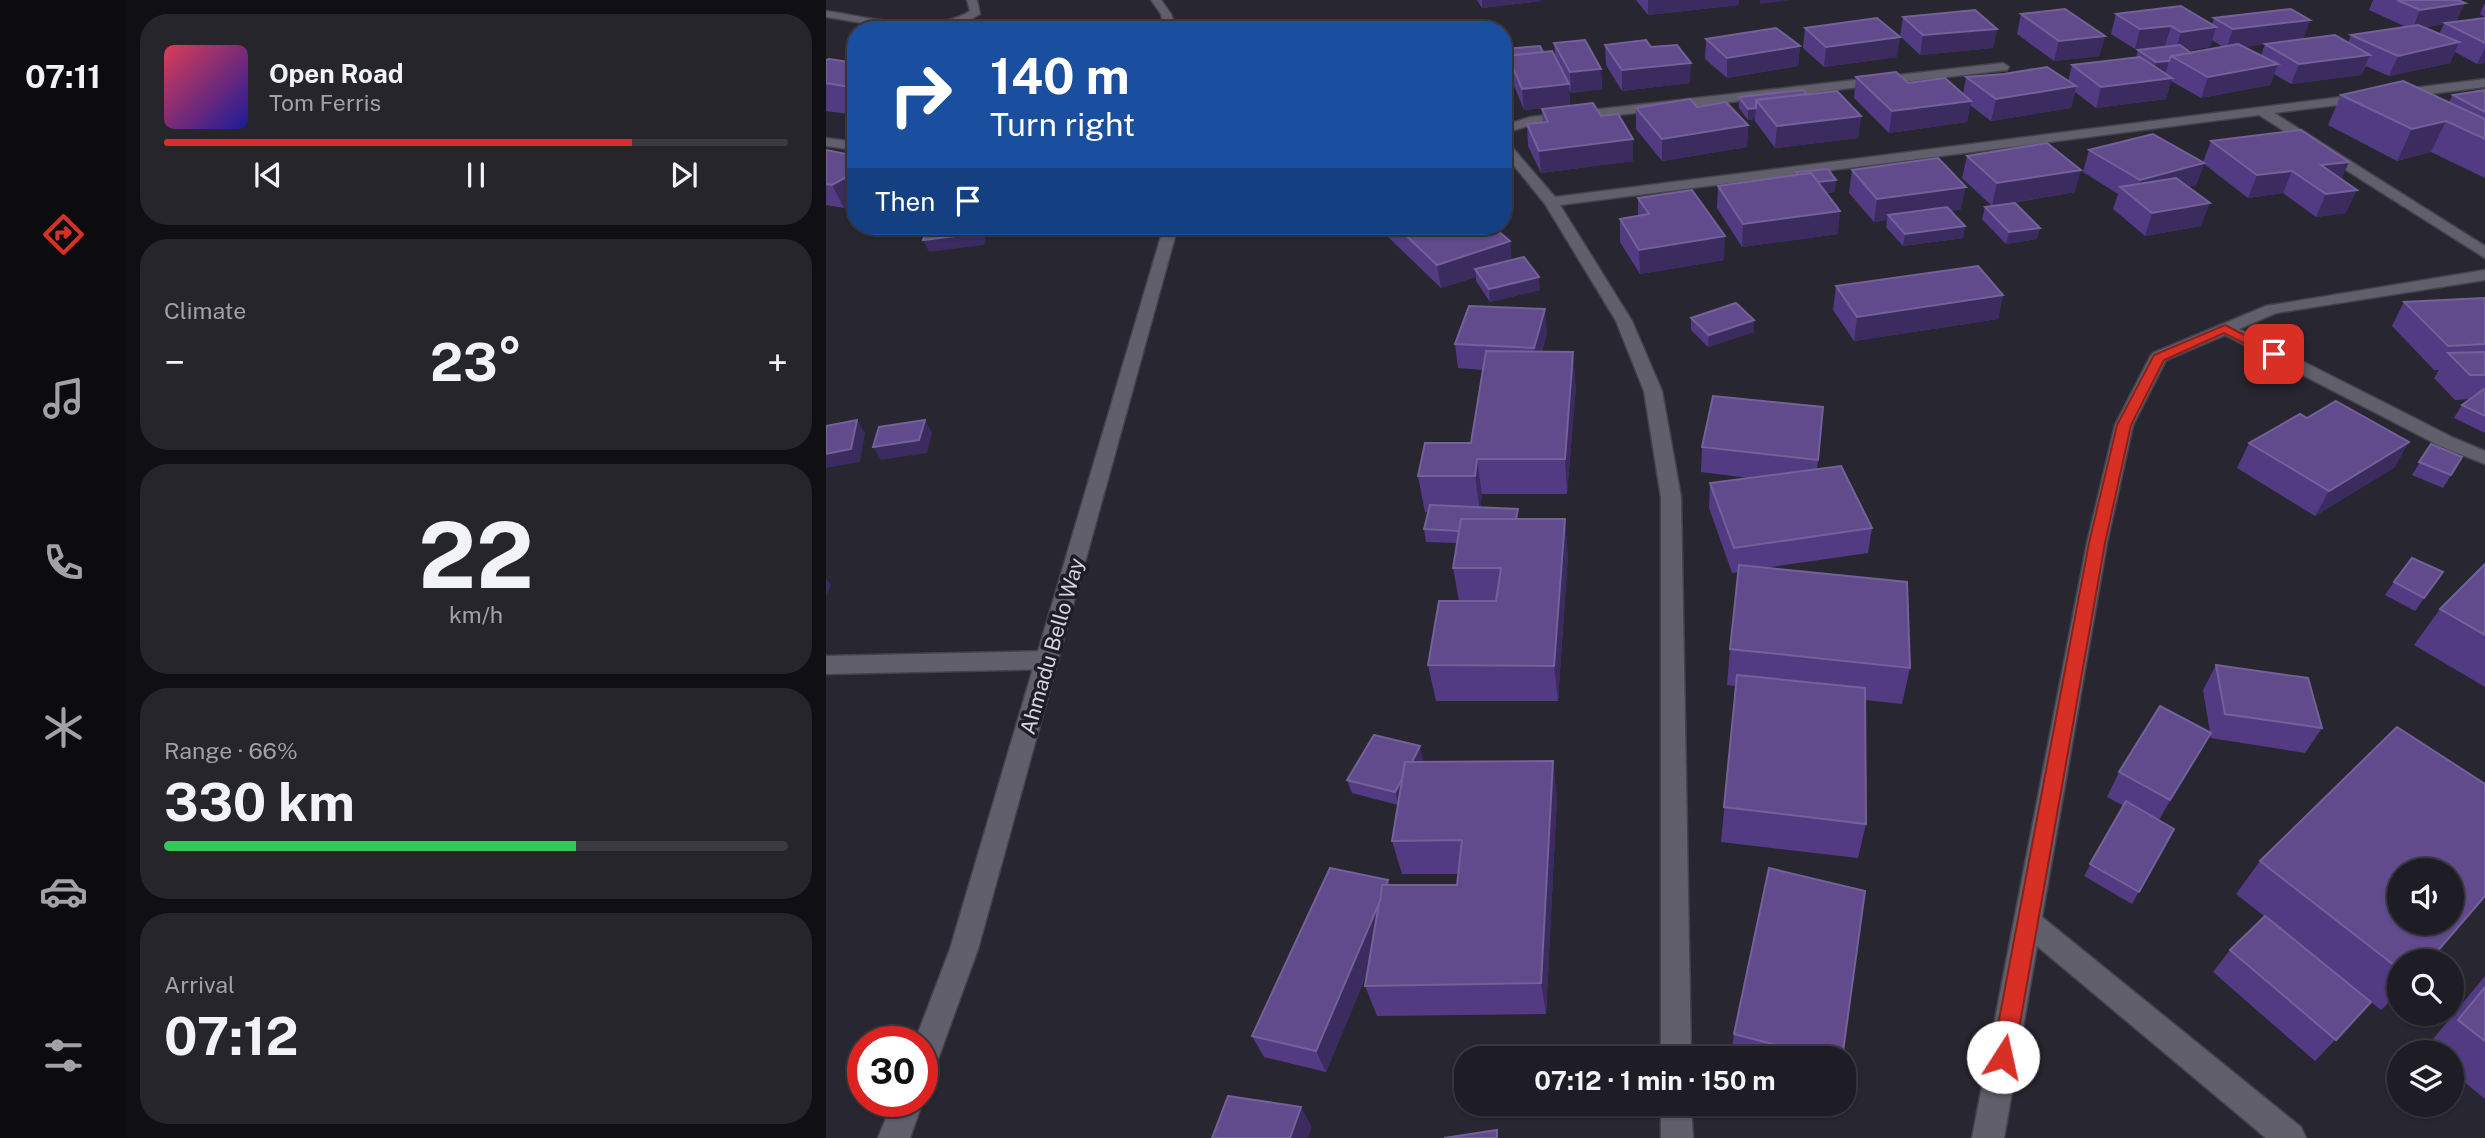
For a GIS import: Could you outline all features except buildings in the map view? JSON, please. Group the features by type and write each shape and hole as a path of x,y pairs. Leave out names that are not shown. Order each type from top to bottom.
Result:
{"street":[{"path":"965,21 976,12 972,0"},
{"path":"1156,0 1168,21"},
{"path":"826,14 888,21"},
{"path":"1512,127 1530,121 2003,67"},
{"path":"1551,202 2485,83"},
{"path":"2261,111 2485,253"},
{"path":"826,142 847,145"},
{"path":"1512,154 1551,202 1625,321 1654,391 1671,497 1676,1046"},
{"name":"Ahmadu Bello Way","path":"935,1026 964,949 1168,235"},
{"path":"1988,1138 2097,543 2124,425 2159,358 2272,309 2485,275"},
{"path":"2225,328 2447,442 2485,457"},
{"path":"826,666 1048,660"},
{"path":"2027,921 2290,1138"},
{"path":"1676,1116 1677,1138"},
{"path":"894,1138 902,1117"}],"route":[{"path":"2003,1057 2097,543 2124,425 2159,358 2225,328 2274,354"}]}
